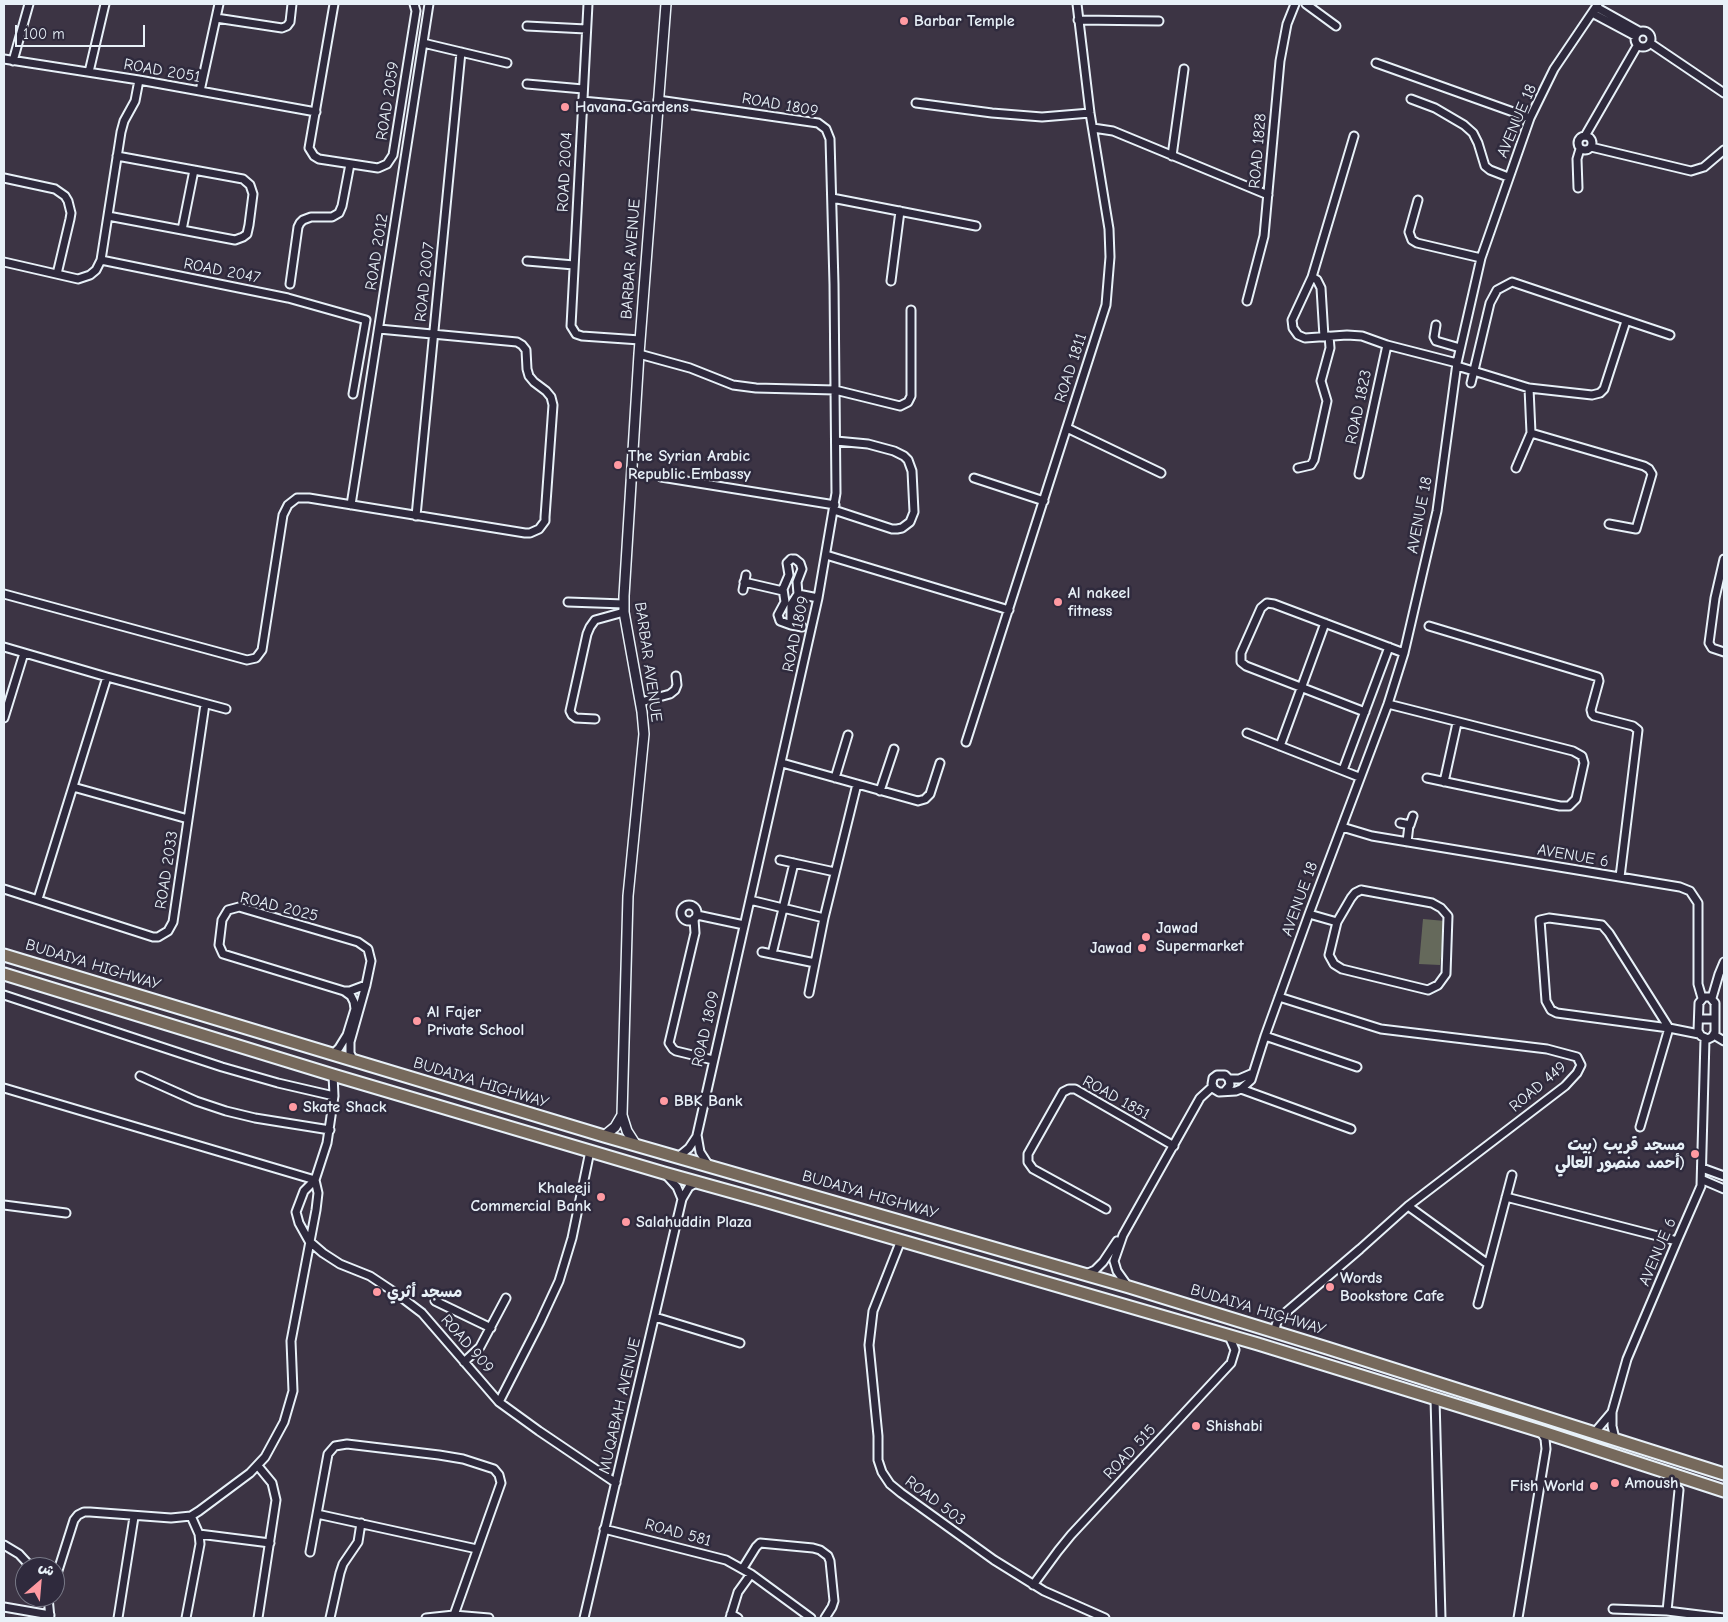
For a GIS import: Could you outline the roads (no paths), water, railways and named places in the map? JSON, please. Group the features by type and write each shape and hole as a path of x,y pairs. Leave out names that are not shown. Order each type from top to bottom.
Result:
{"main road":[{"name":"BUDAIYA HIGHWAY","path":"4,955 604,1136 1129,1287 1724,1474"},
{"name":"BUDAIYA HIGHWAY","path":"4,974 333,1075 664,1173 1229,1336 1557,1436 1724,1491"},
{"path":"761,1200 766,1182"}],"street":[{"path":"13,61 29,4"},
{"path":"89,72 105,4"},
{"path":"200,91 219,4"},
{"path":"216,18 282,28 290,22 292,4"},
{"name":"ROAD 2059","path":"334,4 309,143 311,153 319,159 378,168 388,164 391,160 416,11 414,4"},
{"name":"ROAD 2012","path":"351,505 429,4"},
{"name":"ROAD 2004","path":"588,4 571,326 576,334 582,336 640,340"},
{"name":"BARBAR AVENUE","path":"636,1145 627,1131 622,1115 628,896 644,734 641,702 624,608 639,354 666,4"},
{"name":"ROAD 1811","path":"966,742 1106,306 1110,258 1109,229 1090,113 1077,4"},
{"name":"ROAD 1828","path":"1247,301 1264,236 1280,61 1287,24 1295,4"},
{"path":"1306,4 1336,26"},
{"path":"1595,8 1637,34"},
{"name":"AVENUE 18","path":"1241,1089 1247,1085 1253,1073 1309,914 1388,704 1404,653 1437,511 1457,365 1481,258 1530,118 1554,69 1595,8"},
{"path":"1078,20 1159,21"},
{"path":"526,26 586,29"},
{"path":"1645,31 1650,34 1650,43 1643,48 1637,46 1634,41 1637,34 1645,31"},
{"path":"423,43 506,63"},
{"path":"1650,43 1724,93"},
{"path":"1586,136 1637,46"},
{"name":"ROAD 2007","path":"416,516 461,52"},
{"name":"ROAD 2051","path":"4,59 139,80 316,112"},
{"path":"1376,63 1530,118"},
{"path":"1172,156 1184,69"},
{"path":"4,262 78,279 96,270 101,260 122,126 135,101 139,80"},
{"path":"528,84 583,89"},
{"path":"1411,99 1435,108 1464,124 1473,133 1478,142 1485,166 1508,177"},
{"name":"ROAD 1809","path":"582,101 658,104 821,124 829,136 832,198 836,441 836,493 834,508 818,598 697,1136 689,1148 678,1157"},
{"path":"916,103 992,113 1042,117 1090,113"},
{"path":"1093,128 1114,131 1268,195"},
{"path":"1354,136 1312,276 1292,320 1294,332 1301,337 1354,335 1529,388 1600,394 1604,389 1626,320"},
{"path":"1578,188 1576,159 1580,149 1578,142 1580,137 1586,136 1591,140 1591,147"},
{"path":"1580,149 1588,150 1591,147 1691,171 1704,167 1724,150"},
{"path":"108,216 235,240 243,237 248,229 253,194 247,182 238,178 117,156"},
{"path":"290,284 298,227 307,218 332,218 339,213 350,164"},
{"path":"182,230 194,170"},
{"path":"4,178 55,189 68,201 71,213 57,274"},
{"path":"832,198 976,226"},
{"path":"1418,200 1409,232 1412,240 1417,243 1481,258"},
{"path":"891,280 900,212"},
{"name":"ROAD 2047","path":"101,260 288,298 366,320 352,394"},
{"path":"527,261 574,265"},
{"path":"1298,468 1311,465 1314,460 1327,400 1327,394 1321,381 1330,348 1321,288 1317,280 1312,276"},
{"path":"1471,383 1490,303 1497,290 1512,282 1670,336"},
{"path":"639,354 690,368 722,382 744,387 835,390 896,406 903,406 911,396 911,310"},
{"path":"1436,325 1434,337 1436,341 1460,348"},
{"path":"4,594 243,660 252,660 262,650 284,515 292,501 303,498 530,533 543,526 553,406 551,397 529,376 526,350 522,345 511,342 379,329"},
{"name":"ROAD 1823","path":"1359,474 1387,345"},
{"path":"1516,468 1531,433 1529,388"},
{"path":"1067,428 1162,472"},
{"path":"1531,433 1649,469 1652,474 1636,529 1609,524"},
{"path":"660,477 834,508 897,529 910,522 914,512 912,471 908,460 894,451 874,446 836,441"},
{"path":"974,478 1044,501"},
{"path":"826,555 1009,610"},
{"path":"792,624 788,604 782,591 788,577 787,563 791,559 795,559 802,566 797,580 798,594 788,604 778,613 778,617 782,622 792,624 802,626"},
{"path":"1724,559 1714,598 1709,643 1712,648 1724,652"},
{"path":"788,577 797,580"},
{"path":"744,583 782,591"},
{"path":"798,594 818,598"},
{"path":"568,602 624,608"},
{"path":"1365,712 1244,664 1240,659 1241,653 1260,608 1267,604 1274,604 1404,653"},
{"path":"596,720 576,718 570,711 587,634 595,620 624,608"},
{"path":"1280,746 1325,624"},
{"path":"1429,626 1598,677 1599,681 1591,710 1592,714 1633,726 1638,730 1620,878"},
{"path":"4,647 107,678 226,709"},
{"path":"1343,770 1389,647"},
{"path":"4,718 24,653"},
{"path":"641,702 670,694 677,685 676,676"},
{"path":"38,899 107,678"},
{"name":"ROAD 2033","path":"4,889 147,935 158,937 163,935 173,922 205,704"},
{"path":"1388,704 1573,751 1582,756 1584,764 1576,799 1569,806 1560,806 1427,778"},
{"path":"1444,782 1457,723"},
{"path":"1247,733 1360,776"},
{"path":"835,778 848,735"},
{"path":"880,791 894,749"},
{"path":"782,762 914,801 925,799 932,791 940,763"},
{"path":"809,993 824,918 857,784"},
{"path":"73,787 188,820"},
{"path":"1408,842 1409,825 1413,816"},
{"path":"1400,823 1409,825"},
{"name":"AVENUE 6","path":"1342,827 1364,834 1408,842 1685,888 1696,898 1698,908 1698,984 1702,998 1699,1003 1699,1019 1702,1036 1703,1180 1627,1359 1612,1412 1612,1426 1615,1439"},
{"path":"780,860 835,872"},
{"path":"772,954 794,863"},
{"path":"1361,890 1432,903 1441,908 1448,916 1446,974 1438,985 1428,990 1342,969 1334,964 1329,955 1337,922 1351,898 1361,890"},
{"path":"750,900 824,918"},
{"name":"ROAD 2025","path":"344,991 226,956 221,952 219,945 222,920 225,913 231,908 239,908 362,943 368,949 371,957 366,985 350,1042 350,1053 355,1062"},
{"path":"1309,914 1337,922"},
{"path":"713,1060 676,1051 669,1043 695,932 695,917 744,925"},
{"path":"1640,1127 1669,1028 1609,933 1602,925 1549,918 1540,920 1546,1001 1551,1010 1557,1013 1669,1028 1710,1038 1714,1035"},
{"path":"762,952 815,963"},
{"path":"1712,998 1724,962"},
{"path":"344,991 350,991 366,985"},
{"path":"331,1055 345,1040 355,1009 353,998 344,991"},
{"path":"4,995 232,1070 334,1096"},
{"path":"1702,998 1707,996 1712,998 1715,1003 1714,1035"},
{"name":"ROAD 449","path":"1274,1332 1277,1322 1284,1314 1360,1250 1408,1206 1565,1086 1577,1073 1581,1065 1577,1057 1547,1049 1381,1029 1279,997"},
{"path":"1699,1019 1715,1019"},
{"path":"1714,1035 1724,1041"},
{"path":"1265,1036 1357,1067"},
{"path":"1085,1275 1100,1266 1123,1235 1204,1094 1212,1087 1212,1081 1217,1075 1224,1075 1229,1079 1239,1079 1253,1073"},
{"path":"62,1557 74,1520 78,1515 90,1512 134,1517 171,1518 191,1516 258,1466 274,1441 289,1406 293,1391 291,1341 318,1201 315,1180 330,1130 334,1096 333,1075"},
{"path":"140,1076 182,1095 226,1111 255,1118 330,1130"},
{"path":"1222,1092 1230,1085 1229,1079"},
{"path":"1212,1087 1222,1092"},
{"path":"4,1088 315,1180"},
{"name":"ROAD 1851","path":"1106,1208 1032,1168 1028,1162 1028,1154 1063,1092 1075,1089 1174,1146"},
{"path":"1197,1106 1210,1094 1241,1089 1351,1129"},
{"path":"604,1136 615,1127 622,1115"},
{"path":"697,1136 700,1152 709,1166"},
{"path":"499,1402 559,1281 572,1238 590,1151"},
{"path":"1702,1168 1724,1176"},
{"path":"664,1173 677,1187 682,1199"},
{"path":"1478,1304 1512,1175"},
{"name":"ROAD 909","path":"315,1180 304,1192 296,1212 298,1223 309,1241 340,1264 370,1276 422,1313 499,1402 616,1483"},
{"path":"1703,1180 1724,1189"},
{"path":"682,1199 689,1187 698,1182"},
{"path":"1506,1197 1676,1241"},
{"name":"MUQABAH AVENUE","path":"584,1618 682,1199"},
{"path":"4,1206 66,1213"},
{"path":"1408,1206 1488,1264"},
{"path":"1123,1235 1114,1261 1117,1271 1129,1287"},
{"name":"ROAD 503","path":"901,1240 873,1311 869,1345 878,1436 878,1460 882,1472 890,1484 928,1514 1033,1586 1106,1618"},
{"path":"464,1362 480,1347 506,1298"},
{"path":"435,1301 491,1328"},
{"path":"655,1317 740,1342"},
{"name":"ROAD 515","path":"1033,1586 1070,1536 1231,1363 1235,1350 1229,1336"},
{"path":"1435,1399 1440,1618"},
{"name":"AVENUE 6","path":"1595,1432 1612,1412"},
{"path":"1518,1618 1546,1449 1545,1439 1540,1431"},
{"path":"1546,1449 1550,1441 1557,1436"},
{"path":"310,1552 328,1454 336,1446 347,1444 434,1454 463,1459 494,1469 500,1475 501,1483 454,1614"},
{"path":"258,1466 267,1476 275,1491 276,1500 258,1618"},
{"path":"1667,1612 1679,1490"},
{"path":"316,1514 477,1549"},
{"path":"186,1618 200,1544 199,1534 191,1516"},
{"path":"118,1618 134,1517"},
{"path":"330,1618 340,1573 358,1542 361,1524"},
{"name":"ROAD 581","path":"604,1529 726,1560 743,1568 811,1618"},
{"path":"199,1534 270,1543"},
{"path":"743,1568 760,1543 820,1550 828,1556 830,1561 834,1601 825,1618"},
{"path":"4,1545 22,1557"},
{"path":"733,1617 738,1592 751,1574"},
{"path":"4,1607 50,1617"},
{"path":"1613,1609 1724,1618"},
{"path":"426,1618 454,1614 488,1618"}],"place":[{"name":"Barbar Temple","path":"904,21"},
{"name":"Havana Gardens","path":"565,107"},
{"name":"The Syrian Arabic Republic Embassy","path":"618,465"},
{"name":"Al nakeel fitness","path":"1058,602"},
{"name":"Jawad Supermarket","path":"1146,937"},
{"name":"Jawad","path":"1142,948"},
{"name":"Al Fajer Private School","path":"417,1021"},
{"name":"BBK Bank","path":"664,1101"},
{"name":"Skate Shack","path":"293,1107"},
{"name":"مسجد قريب (بيت أحمد منصور العالي)","path":"1695,1154"},
{"name":"Khaleeji Commercial Bank","path":"601,1197"},
{"name":"Salahuddin Plaza","path":"626,1222"},
{"name":"Words Bookstore Cafe","path":"1330,1287"},
{"name":"مسجد أثري","path":"377,1292"},
{"name":"Shishabi","path":"1196,1426"},
{"name":"Amoush","path":"1615,1483"},
{"name":"Fish World","path":"1594,1486"}]}
